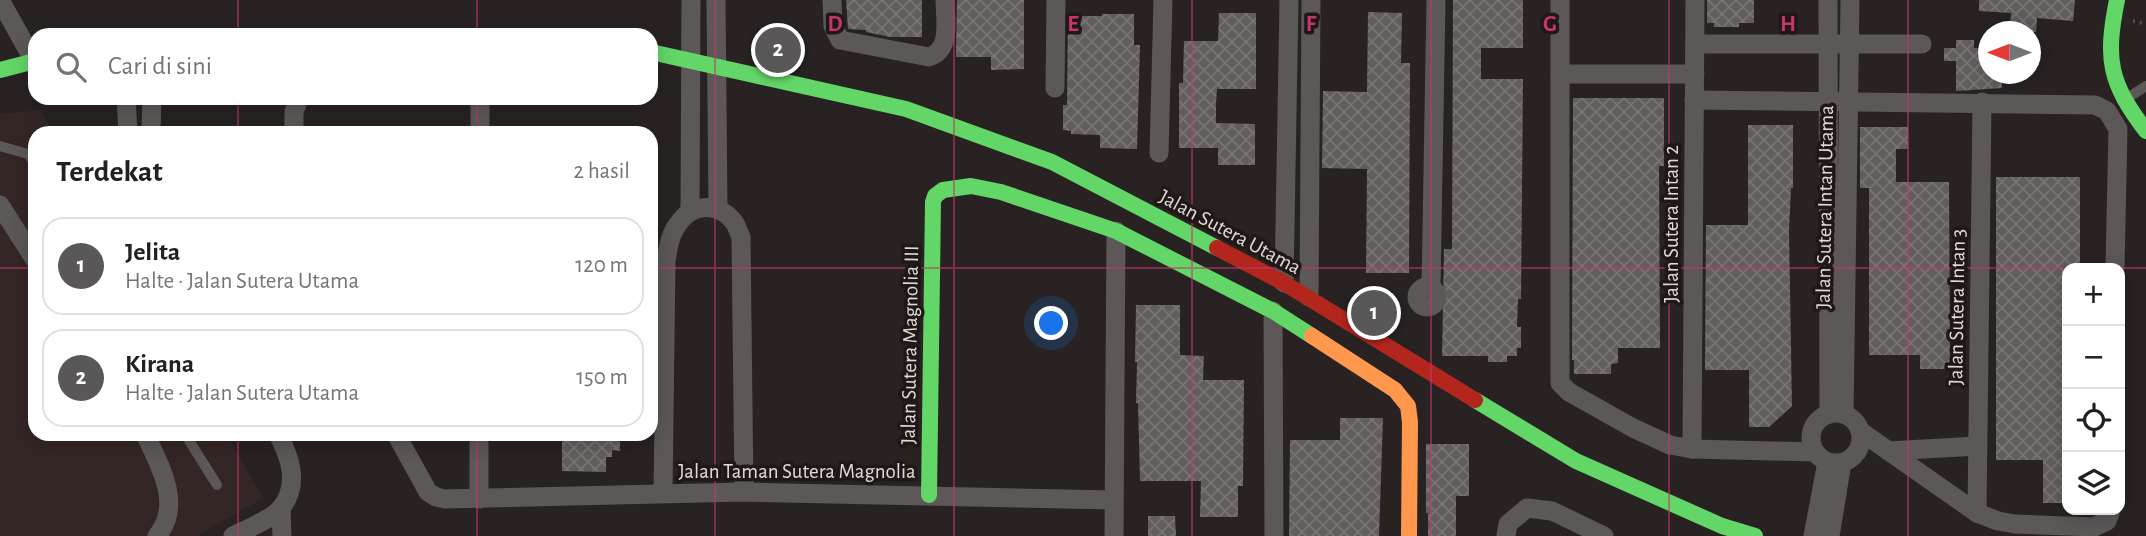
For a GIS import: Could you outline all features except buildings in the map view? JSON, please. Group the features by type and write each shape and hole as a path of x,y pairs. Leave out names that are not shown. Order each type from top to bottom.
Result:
{"street":[{"path":"0,0 28,50"},
{"path":"690,210 691,0"},
{"path":"716,0 718,209"},
{"path":"832,0 833,26 839,40 929,57 937,53 945,41 945,0"},
{"path":"1055,88 1056,0"},
{"path":"1160,153 1163,0"},
{"path":"1284,283 1289,0"},
{"path":"1309,298 1311,0"},
{"path":"1431,287 1436,0"},
{"path":"1560,0 1559,379 1562,384 1569,391 1652,438 1692,449 1830,454 1978,446"},
{"name":"Jalan Sutera Intan 2","path":"1692,449 1695,0"},
{"name":"Jalan Sutera Intan Utama","path":"1828,0 1837,414"},
{"name":"Jalan Sutera Intan Utama","path":"1837,414 1851,43 1850,0"},
{"path":"2117,0 2111,31 2110,62 2118,86 2146,131"},
{"path":"1695,44 1922,44"},
{"name":"Jalan Sutera Utama","path":"658,53 906,108 1052,162 1284,283 1576,461 1722,526 1755,536"},
{"path":"0,70 28,63"},
{"path":"1560,74 1695,74"},
{"path":"1694,100 2095,105 2107,111 2118,129 2115,263"},
{"name":"Jalan Sutera Intan 3","path":"1977,513 1982,102"},
{"path":"126,105 128,126"},
{"path":"151,126 152,105"},
{"path":"294,126 296,105"},
{"path":"480,105 480,126"},
{"path":"1286,144 1309,145"},
{"name":"Jalan Sutera Magnolia III","path":"929,495 935,196 950,187 971,186 1001,192 1116,231"},
{"path":"0,205 28,249"},
{"path":"663,493 666,261 669,241 677,224 690,210 705,207 718,209 733,222 741,237 744,492"},
{"path":"1114,536 1116,231 1273,311 1395,390 1408,406 1410,422 1409,536"},
{"path":"1273,311 1274,536"},
{"path":"1830,454 1859,447 1860,431 1857,424 1837,414 1816,422 1830,454 1830,536"},
{"path":"1860,431 1977,513 1998,521 2094,527 2109,515"},
{"path":"149,441 170,492 168,518 158,536"},
{"path":"281,441 290,459 292,483 281,509 282,536"},
{"name":"Jalan Taman Sutera Magnolia","path":"400,441 428,492 445,499 744,492 1114,500"},
{"path":"479,441 479,499"},
{"path":"1813,536 1830,454"},
{"path":"1507,530 1527,508 1552,512 1604,536"},
{"path":"241,534 281,509"}],"lane":[{"path":"2126,99 2146,86"},
{"path":"0,146 28,154"},
{"path":"189,441 217,485"}],"shaded area":[{"path":"40,110 49,126 28,126 28,441 230,441 263,498 197,536 0,536 0,114"}],"traffic: fast":[{"path":"2117,0 2111,39 2113,70 2124,98 2146,131"},
{"path":"658,54 906,109 1052,162 1217,248"},
{"path":"0,70 28,63"},
{"path":"929,495 933,202 935,196 943,190 971,186 1001,192 1116,231 1273,311 1312,336"},
{"path":"1475,400 1576,461 1722,526 1755,536"}],"traffic: slow":[{"path":"1312,336 1395,390 1408,406 1409,536"}],"traffic: jam":[{"path":"1217,248 1284,283 1475,400"}],"place":[{"name":"Kirana","path":"778,50"},
{"name":"Jelita","path":"1374,313"}]}
